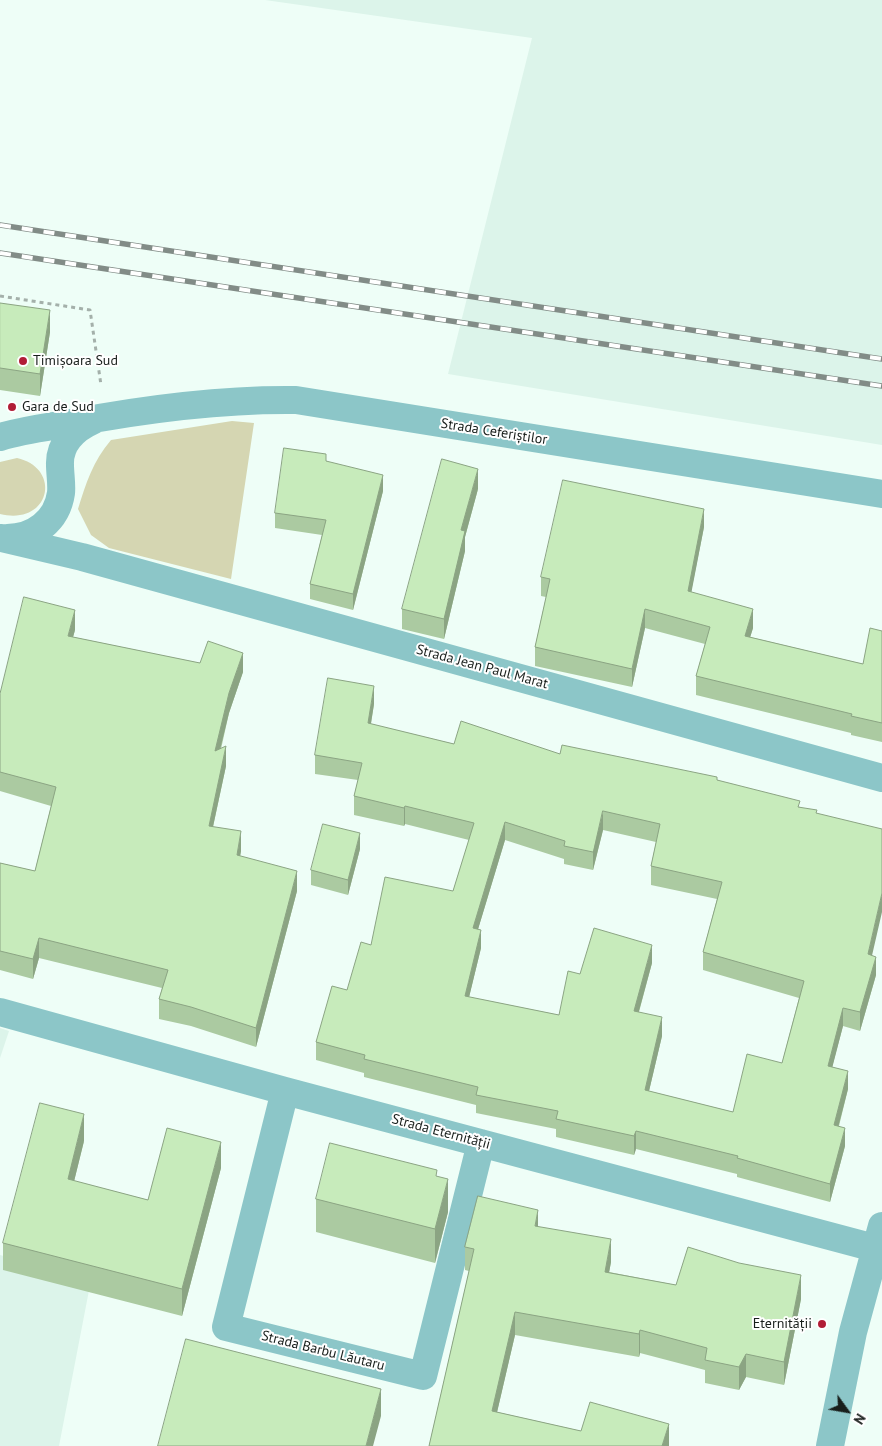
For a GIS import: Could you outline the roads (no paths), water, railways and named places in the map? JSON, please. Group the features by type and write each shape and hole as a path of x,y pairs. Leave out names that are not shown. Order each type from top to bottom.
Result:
{"street":[{"name":"Strada Ceferiștilor","path":"3,436 105,416 247,399 296,400 882,494"},
{"name":"Strada Ceferiștilor","path":"1,538 26,536 41,528 52,516 60,487 61,454 72,433 86,424 105,416"},
{"path":"3,436 26,438 39,445 54,460 60,487 58,527 62,539 70,549 82,557"},
{"name":"Strada Jean Paul Marat","path":"1,538 82,557 882,778"},
{"name":"Strada Eternității","path":"0,1012 481,1143 880,1241"},
{"name":"Strada Barbu Lăutaru","path":"285,1091 226,1327 423,1376 481,1143"},
{"path":"830,1446 853,1332 880,1241"}],"railway":[{"path":"0,225 882,359"},
{"path":"0,253 882,386"}],"place":[{"name":"Timișoara Sud","path":"23,361"},
{"name":"Gara de Sud","path":"12,407"},
{"name":"Eternității","path":"822,1324"}]}
